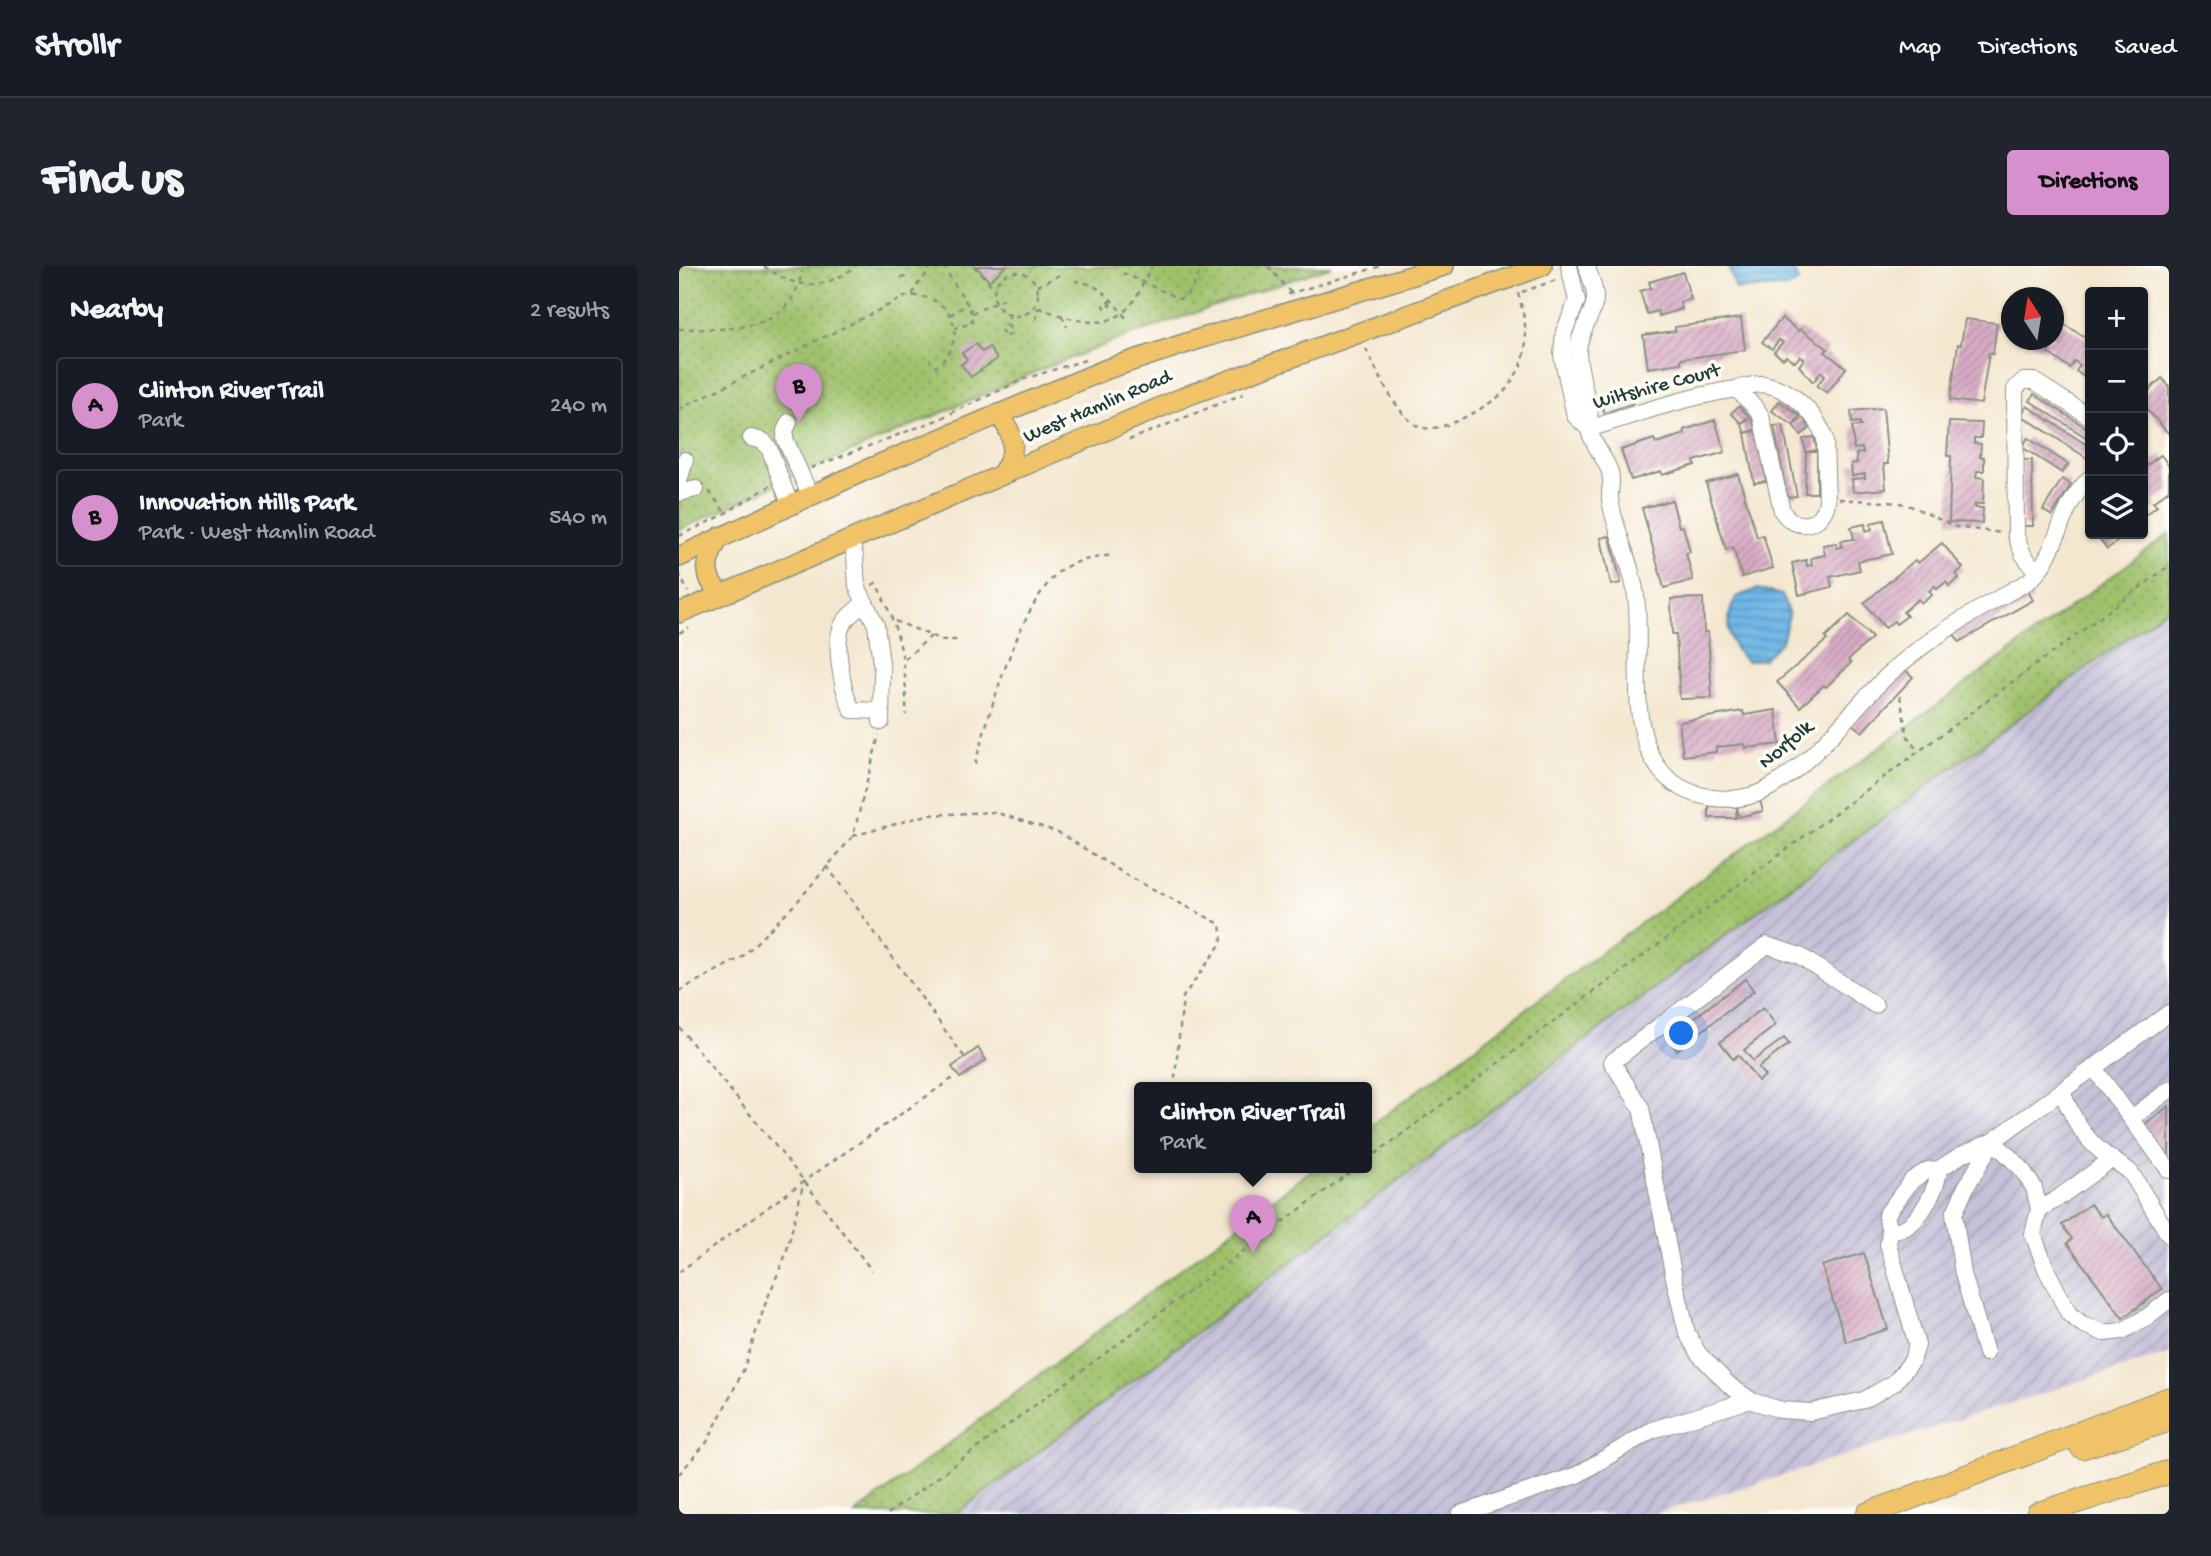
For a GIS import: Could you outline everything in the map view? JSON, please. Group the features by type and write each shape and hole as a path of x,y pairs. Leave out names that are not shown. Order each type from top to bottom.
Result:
{"highway":[{"path":"1870,1514 2169,1399"},
{"path":"1870,1514 2169,1420"},
{"path":"2038,1514 2169,1472"}],"main road":[{"name":"West Hamlin Road","path":"679,557 810,495 1107,369 1444,266"},
{"name":"West Hamlin Road","path":"685,620 721,594 1199,391 1542,266"},
{"path":"998,414 1010,429 1013,443 1011,458 1002,473"},
{"path":"720,537 707,567 712,585 721,594"}],"street":[{"name":"Norfolk","path":"1587,266 1595,296 1567,322 1562,344 1575,384 1590,411 1589,429 1610,473 1610,500 1636,596 1640,710 1645,739 1653,760 1668,779 1698,794 1730,799 1757,794 1805,762 1872,691 1914,653 1945,630 2029,581 2050,555 2062,520 2072,500 2085,484"},
{"path":"1570,270 1577,296 1584,306"},
{"path":"2037,573 2023,554 2016,534 2015,389 2023,381 2034,381 2085,414"},
{"name":"Wiltshire Court","path":"1589,429 1699,394 1759,384 1778,388 1817,419 1825,439 1826,510 1814,523 1795,524 1787,519 1782,511 1761,416 1736,389"},
{"path":"789,422 785,431 786,439 810,495"},
{"path":"751,438 763,441 769,448 790,504"},
{"path":"679,481 685,460"},
{"path":"679,493 696,489"},
{"path":"850,539 855,556 857,586 876,625 882,671 881,716 852,710 845,697 841,673 838,649 843,622 862,597"},
{"path":"1875,1005 1800,956 1767,945 1612,1062 1641,1108 1687,1333 1698,1353 1721,1377 1750,1400 1781,1410 1811,1412 1864,1400 1894,1383 1912,1362 1917,1345 1909,1309 1888,1244 1890,1232 1887,1215 1912,1180 1993,1141 2169,1013"},
{"path":"2094,1068 2169,1170"},
{"path":"2131,1118 2169,1090"},
{"path":"2062,1091 2084,1135 2131,1173 2169,1235"},
{"path":"1993,1141 2021,1168 2034,1188 2039,1209 2032,1234 2069,1314 2103,1334 2122,1331 2169,1300"},
{"path":"1986,1353 1963,1274 1954,1214 1966,1187 1993,1141"},
{"path":"2039,1209 2112,1159"},
{"path":"1890,1232 1908,1227 1929,1201 1935,1189 1939,1169"},
{"path":"1460,1514 1577,1475 1652,1430 1750,1400"}],"path":[{"path":"764,266 782,278 814,285 832,281 856,266"},
{"path":"913,296 914,289 928,275 930,266"},
{"path":"943,266 972,313 972,323 955,328"},
{"path":"974,266 994,288"},
{"path":"1015,266 1037,286 1036,320"},
{"path":"1024,266 1020,272 1001,277 994,288 995,303 1009,316 1021,316 1037,306"},
{"path":"1037,306 1062,316 1094,323 1122,314 1138,294 1152,266"},
{"path":"1123,273 1172,297 1185,298 1202,266"},
{"path":"1210,266 1217,266"},
{"path":"1268,266 1291,293"},
{"path":"1366,349 1403,414 1417,427 1431,430 1463,418 1503,393 1522,363 1526,336 1518,293 1570,270"},
{"path":"679,329 738,329 759,324 782,310 792,300 803,271"},
{"path":"1037,286 1062,274"},
{"path":"901,276 907,278"},
{"path":"1075,281 1083,280 1094,286 1126,318"},
{"path":"679,409 890,304 913,296 933,300 950,315 955,328 954,344 947,357 936,367 929,359"},
{"path":"972,313 1004,299"},
{"path":"950,315 968,304"},
{"path":"1008,324 1003,326 1002,332 1006,337 1011,330 1008,324 1009,316"},
{"path":"1062,316 1067,327"},
{"path":"1118,444 1252,390"},
{"path":"1827,499 1900,503 1956,527 2016,534"},
{"path":"975,764 995,698 1040,592 1062,570 1087,559 1112,555"},
{"path":"1372,1156 2169,566"},
{"path":"679,573 691,597"},
{"path":"862,597 876,583 895,621 904,661 906,715"},
{"path":"679,633 685,620"},
{"path":"895,621 942,640 958,640"},
{"path":"904,661 931,636"},
{"path":"1900,696 1907,735 1918,752"},
{"path":"679,991 742,957 797,902 853,836 881,716"},
{"path":"853,836 927,815 994,812 1058,832 1128,876 1220,924 1222,942 1183,997 1174,1082"},
{"path":"827,866 965,1058"},
{"path":"679,1027 804,1181 872,1271"},
{"path":"679,1272 956,1076"},
{"path":"888,1514 1349,1173"},
{"path":"679,1474 707,1442 743,1371 766,1302 786,1254 804,1181"}],"shaded area":[{"path":"2169,607 2169,1353 1653,1514 956,1514 1650,991"}],"green space":[{"path":"679,266 1332,266 1133,334 1040,370 679,530"},
{"path":"2169,534 2169,607 1650,991 956,1514 855,1514 1308,1173 1372,1173 1372,1125 1614,943"}],"water":[{"path":"1728,266 1791,266 1799,281 1790,287 1736,289"},
{"path":"1757,589 1782,595 1789,615 1782,641 1763,659 1746,661 1730,639 1728,623 1736,597"}],"building":[{"path":"976,266 1006,266 989,281"},
{"path":"1683,272 1691,299 1680,302 1682,309 1659,316 1658,311 1647,314 1640,291 1651,288 1649,282"},
{"path":"1741,318 1745,350 1681,359 1681,363 1648,368 1643,335 1675,331 1675,327"},
{"path":"1782,318 1828,349 1825,352 1846,368 1827,393 1817,386 1825,375 1821,372 1813,382 1799,366 1804,359 1800,356 1795,362 1786,356 1783,359 1774,352 1783,342 1779,340 1772,349 1762,342"},
{"path":"1965,319 1997,323 1981,404 1950,400 1958,344 1961,345"},
{"path":"2064,324 2085,338 2085,378 2076,371 2080,365 2074,361 2070,368 2048,353 2050,350 2064,350"},
{"path":"976,344 982,352 989,347 997,359 971,377 961,364 967,360 962,353"},
{"path":"2162,378 2169,386 2169,434 2148,411 2148,391"},
{"path":"1630,392 1634,403 1604,413 1601,402"},
{"path":"2034,394 2085,427 2085,437 2030,401"},
{"path":"1779,401 1800,416 1793,425 1772,411"},
{"path":"1739,406 1749,416 1741,423 1731,413"},
{"path":"2027,406 2085,444 2085,457 2021,415"},
{"path":"1883,408 1888,464 1884,464 1886,489 1853,492 1852,479 1865,478 1865,474 1852,476 1851,464 1857,463 1856,454 1863,453 1862,448 1854,449 1852,427 1861,426 1860,422 1852,423 1851,411"},
{"path":"1751,418 1756,429 1745,433 1741,423"},
{"path":"1803,418 1810,428 1801,435 1793,425"},
{"path":"1715,420 1725,452 1694,461 1695,465 1662,475 1661,471 1631,480 1621,450 1654,439 1656,443 1685,434 1684,430"},
{"path":"1949,422 1982,423 1981,438 1974,438 1974,443 1981,444 1980,457 1984,457 1984,471 1977,471 1976,477 1984,478 1983,504 1975,504 1975,508 1983,508 1982,523 1949,522"},
{"path":"1783,425 1797,496 1787,497 1774,426"},
{"path":"1757,431 1766,481 1754,483 1745,433"},
{"path":"1814,437 1817,450 1806,452 1803,439"},
{"path":"2028,438 2068,464 2062,473 2022,447"},
{"path":"1806,452 1817,452 1817,493 1805,493"},
{"path":"2161,455 2169,466 2169,490 2153,502 2157,506 2148,512 2148,476 2148,464"},
{"path":"2022,460 2032,460 2033,526 2023,526"},
{"path":"1738,474 1757,537 1763,535 1773,568 1742,577 1733,547 1726,550 1706,483"},
{"path":"2062,479 2071,484 2052,516 2043,510"},
{"path":"1672,500 1679,527 1683,526 1690,552 1686,553 1693,580 1664,588 1642,508"},
{"path":"1884,520 1892,554 1858,561 1860,570 1830,577 1832,587 1799,595 1792,563 1806,560 1807,566 1812,565 1811,558 1825,555 1823,545 1836,543 1837,548 1842,547 1841,541 1854,539 1851,527 1865,524 1866,531 1872,529 1871,523"},
{"path":"1610,536 1621,583 1611,585 1601,538"},
{"path":"2100,539 2120,539 2107,549"},
{"path":"1942,543 1963,568 1956,574 1959,578 1949,586 1946,582 1937,589 1935,586 1929,591 1932,595 1922,603 1918,599 1903,612 1907,616 1885,628 1864,603 1915,560 1918,563"},
{"path":"2027,589 2033,600 1959,642 1953,632"},
{"path":"1703,598 1712,698 1680,699 1676,634 1672,634 1671,599"},
{"path":"1849,615 1872,638 1848,660 1851,663 1826,687 1824,685 1800,707 1777,682 1827,640 1825,638"},
{"path":"1903,668 1913,677 1862,732 1852,724"},
{"path":"1776,710 1780,744 1746,748 1745,744 1716,747 1716,752 1683,756 1679,722 1743,711 1744,715"},
{"path":"1760,801 1763,811 1739,817 1737,807"},
{"path":"1709,806 1737,807 1736,818 1709,818"},
{"path":"1745,979 1754,991 1677,1050 1668,1038"},
{"path":"1763,1008 1776,1025 1744,1050 1753,1061 1784,1038 1789,1044 1758,1068 1765,1076 1758,1081 1738,1055 1733,1059 1720,1042"},
{"path":"978,1048 986,1060 960,1078 952,1067"},
{"path":"2169,1106 2169,1157 2145,1124"},
{"path":"2090,1204 2101,1217 2106,1214 2162,1289 2123,1318 2067,1243 2072,1239 2062,1225"},
{"path":"1864,1253 1888,1329 1846,1342 1822,1266"}],"place":[{"name":"Innovation Hills Park","path":"799,422"},
{"name":"Clinton River Trail","path":"1253,1253"}]}
